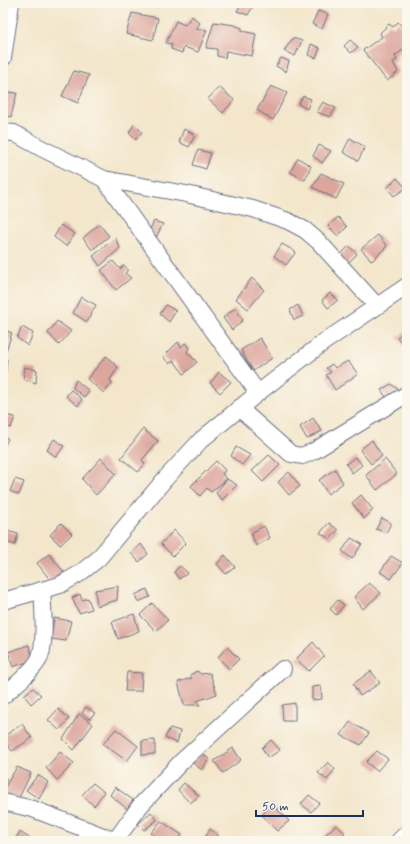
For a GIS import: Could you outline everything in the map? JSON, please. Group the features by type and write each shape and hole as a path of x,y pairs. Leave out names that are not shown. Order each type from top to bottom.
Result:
{"street":[{"path":"3,58 11,3"},
{"path":"3,132 14,133 104,180 186,194 253,209 288,221 305,230 319,242 377,306"},
{"path":"104,180 258,393"},
{"path":"3,601 60,585 79,574 98,559 165,479 201,440 239,408 324,342 407,286"},
{"path":"239,408 291,454 302,456 314,451 407,394"},
{"path":"3,696 27,675 39,659 43,643 44,619 42,590"},
{"path":"3,802 33,809 115,841 140,806 181,762 283,669"},
{"path":"399,841 407,833"}],"building":[{"path":"242,3 253,6 248,15 237,11"},
{"path":"318,11 328,14 322,29 312,24"},
{"path":"132,13 158,18 153,40 126,34"},
{"path":"192,16 200,23 196,29 207,30 198,52 184,47 182,53 171,49 172,44 166,43 176,21 185,25"},
{"path":"214,22 234,25 242,28 242,31 256,34 252,56 226,51 225,58 217,56 217,49 206,48"},
{"path":"398,22 407,32 407,51 405,48 395,56 397,60 393,62 398,72 387,81 363,50 382,37 380,33 389,24 393,27"},
{"path":"293,38 302,41 295,56 284,51"},
{"path":"350,40 358,47 351,53 344,46"},
{"path":"311,44 320,48 316,58 308,55"},
{"path":"281,58 289,61 286,72 276,66"},
{"path":"74,71 89,75 78,103 62,96"},
{"path":"271,86 287,93 273,120 257,110"},
{"path":"219,87 234,100 223,113 208,99"},
{"path":"8,92 17,93 11,117 3,115 3,106"},
{"path":"303,96 311,99 307,109 298,104"},
{"path":"323,102 336,108 330,117 317,112"},
{"path":"134,124 142,132 136,140 129,133"},
{"path":"184,129 195,135 189,147 179,142"},
{"path":"350,138 365,147 358,161 343,152"},
{"path":"319,145 331,151 322,163 313,156"},
{"path":"198,150 211,153 206,169 193,165"},
{"path":"298,158 311,166 305,180 290,172"},
{"path":"321,173 344,184 336,199 312,187"},
{"path":"397,178 406,188 394,196 387,188"},
{"path":"338,217 347,227 338,236 328,226"},
{"path":"154,221 163,224 154,241 147,235"},
{"path":"99,224 109,236 92,250 83,238"},
{"path":"61,225 75,234 66,246 54,237"},
{"path":"378,235 387,246 372,261 361,249"},
{"path":"115,238 120,248 100,266 93,256"},
{"path":"282,244 296,252 286,265 274,256"},
{"path":"349,246 357,254 346,265 339,256"},
{"path":"113,261 120,269 124,265 128,270 125,273 131,278 116,290 101,270"},
{"path":"252,278 264,290 248,309 236,299"},
{"path":"330,293 338,300 328,308 322,300"},
{"path":"81,297 96,305 87,322 73,313"},
{"path":"166,305 176,311 169,322 160,314"},
{"path":"298,305 303,316 294,320 290,310"},
{"path":"235,308 243,320 232,330 223,318"},
{"path":"57,321 71,331 59,345 48,333"},
{"path":"22,327 33,333 28,346 17,338"},
{"path":"3,329 12,333 6,351 3,350"},
{"path":"407,331 407,350 397,337"},
{"path":"260,338 272,358 253,371 241,350"},
{"path":"178,342 181,347 185,343 189,348 187,352 197,362 184,374 174,361 169,363 163,357"},
{"path":"106,356 118,367 110,380 112,383 104,393 87,379"},
{"path":"3,359 7,359 6,371 3,371"},
{"path":"348,361 358,374 335,390 326,375 331,372 326,368 332,364 335,368"},
{"path":"25,367 37,370 36,383 23,379"},
{"path":"219,372 231,382 220,393 210,383"},
{"path":"76,380 89,391 84,397 73,388"},
{"path":"391,384 399,390 386,397 381,390"},
{"path":"71,390 82,399 78,406 66,396"},
{"path":"4,415 15,417 11,428 3,426"},
{"path":"313,418 322,431 307,439 300,427"},
{"path":"143,429 158,441 142,460 145,464 138,472 121,458"},
{"path":"3,436 8,439 3,449"},
{"path":"54,439 64,446 56,457 47,450"},
{"path":"372,440 382,456 371,464 360,450"},
{"path":"236,447 250,455 242,465 231,456"},
{"path":"269,455 280,465 263,482 252,471"},
{"path":"355,457 362,465 352,473 346,464"},
{"path":"101,458 116,474 96,495 82,479"},
{"path":"385,459 397,474 377,490 366,475"},
{"path":"216,461 225,470 222,474 227,479 211,492 207,488 200,496 191,486"},
{"path":"335,469 343,483 328,494 319,480"},
{"path":"289,472 300,486 289,495 278,482"},
{"path":"15,479 24,482 19,495 10,491"},
{"path":"227,479 237,485 222,500 216,493"},
{"path":"361,495 373,510 364,519 352,503"},
{"path":"382,518 391,523 386,533 376,529"},
{"path":"61,523 72,534 60,545 50,535"},
{"path":"329,523 338,530 330,539 320,533"},
{"path":"264,526 270,538 256,546 251,533"},
{"path":"3,530 18,534 15,545 3,541"},
{"path":"174,530 186,543 173,556 161,544"},
{"path":"351,538 362,544 352,559 342,551"},
{"path":"141,544 148,554 139,562 131,553"},
{"path":"49,554 64,572 51,581 37,563"},
{"path":"225,555 235,567 226,574 217,564"},
{"path":"391,556 403,563 391,579 380,572"},
{"path":"180,566 188,573 179,579 174,572"},
{"path":"369,583 381,593 363,609 354,597"},
{"path":"118,586 117,600 97,606 95,590"},
{"path":"147,589 150,597 138,602 135,595"},
{"path":"80,594 82,600 88,598 92,609 79,613 72,598"},
{"path":"338,600 344,605 336,615 330,609"},
{"path":"152,603 168,620 156,631 140,615"},
{"path":"134,614 139,631 118,639 112,622"},
{"path":"54,618 71,621 66,641 51,639"},
{"path":"313,642 324,656 309,671 296,659"},
{"path":"29,645 33,660 13,667 8,652"},
{"path":"227,647 239,659 229,669 218,657"},
{"path":"3,668 8,677 3,680"},
{"path":"197,671 201,674 210,673 217,694 197,701 200,705 184,705 178,682 192,678 190,675"},
{"path":"371,671 380,683 360,696 353,684"},
{"path":"127,672 142,673 141,691 125,691"},
{"path":"321,686 322,699 312,700 312,687"},
{"path":"33,688 41,695 31,704 24,695"},
{"path":"295,703 295,721 283,721 282,705"},
{"path":"86,707 95,713 89,719 82,713"},
{"path":"58,709 69,719 59,730 48,720"},
{"path":"79,714 93,724 74,750 63,739"},
{"path":"350,722 369,733 361,745 341,735"},
{"path":"22,724 32,738 12,751 3,737"},
{"path":"170,728 180,731 177,743 165,738"},
{"path":"116,729 138,746 127,761 103,744"},
{"path":"155,740 155,754 142,755 142,741"},
{"path":"271,740 280,750 268,758 262,748"},
{"path":"233,748 241,760 223,773 214,761"},
{"path":"377,751 388,759 377,771 366,762"},
{"path":"60,752 74,763 57,780 46,768"},
{"path":"202,753 209,759 202,770 193,763"},
{"path":"328,762 335,769 327,780 318,773"},
{"path":"17,767 31,773 18,800 3,793 3,790"},
{"path":"38,775 48,782 39,799 26,790"},
{"path":"3,778 7,779 3,786"},
{"path":"93,783 104,792 94,806 82,795"},
{"path":"184,783 199,796 190,803 178,790"},
{"path":"115,787 133,800 127,809 110,795"},
{"path":"309,795 319,803 311,812 301,804"},
{"path":"272,804 289,821 277,831 262,815"},
{"path":"151,812 157,820 144,830 138,824"},
{"path":"161,821 182,835 178,841 161,841 151,833"},
{"path":"336,825 345,833 337,841 327,841 323,837"},
{"path":"210,829 219,836 215,841 203,841"},
{"path":"20,832 31,839 30,841 14,841"}]}
